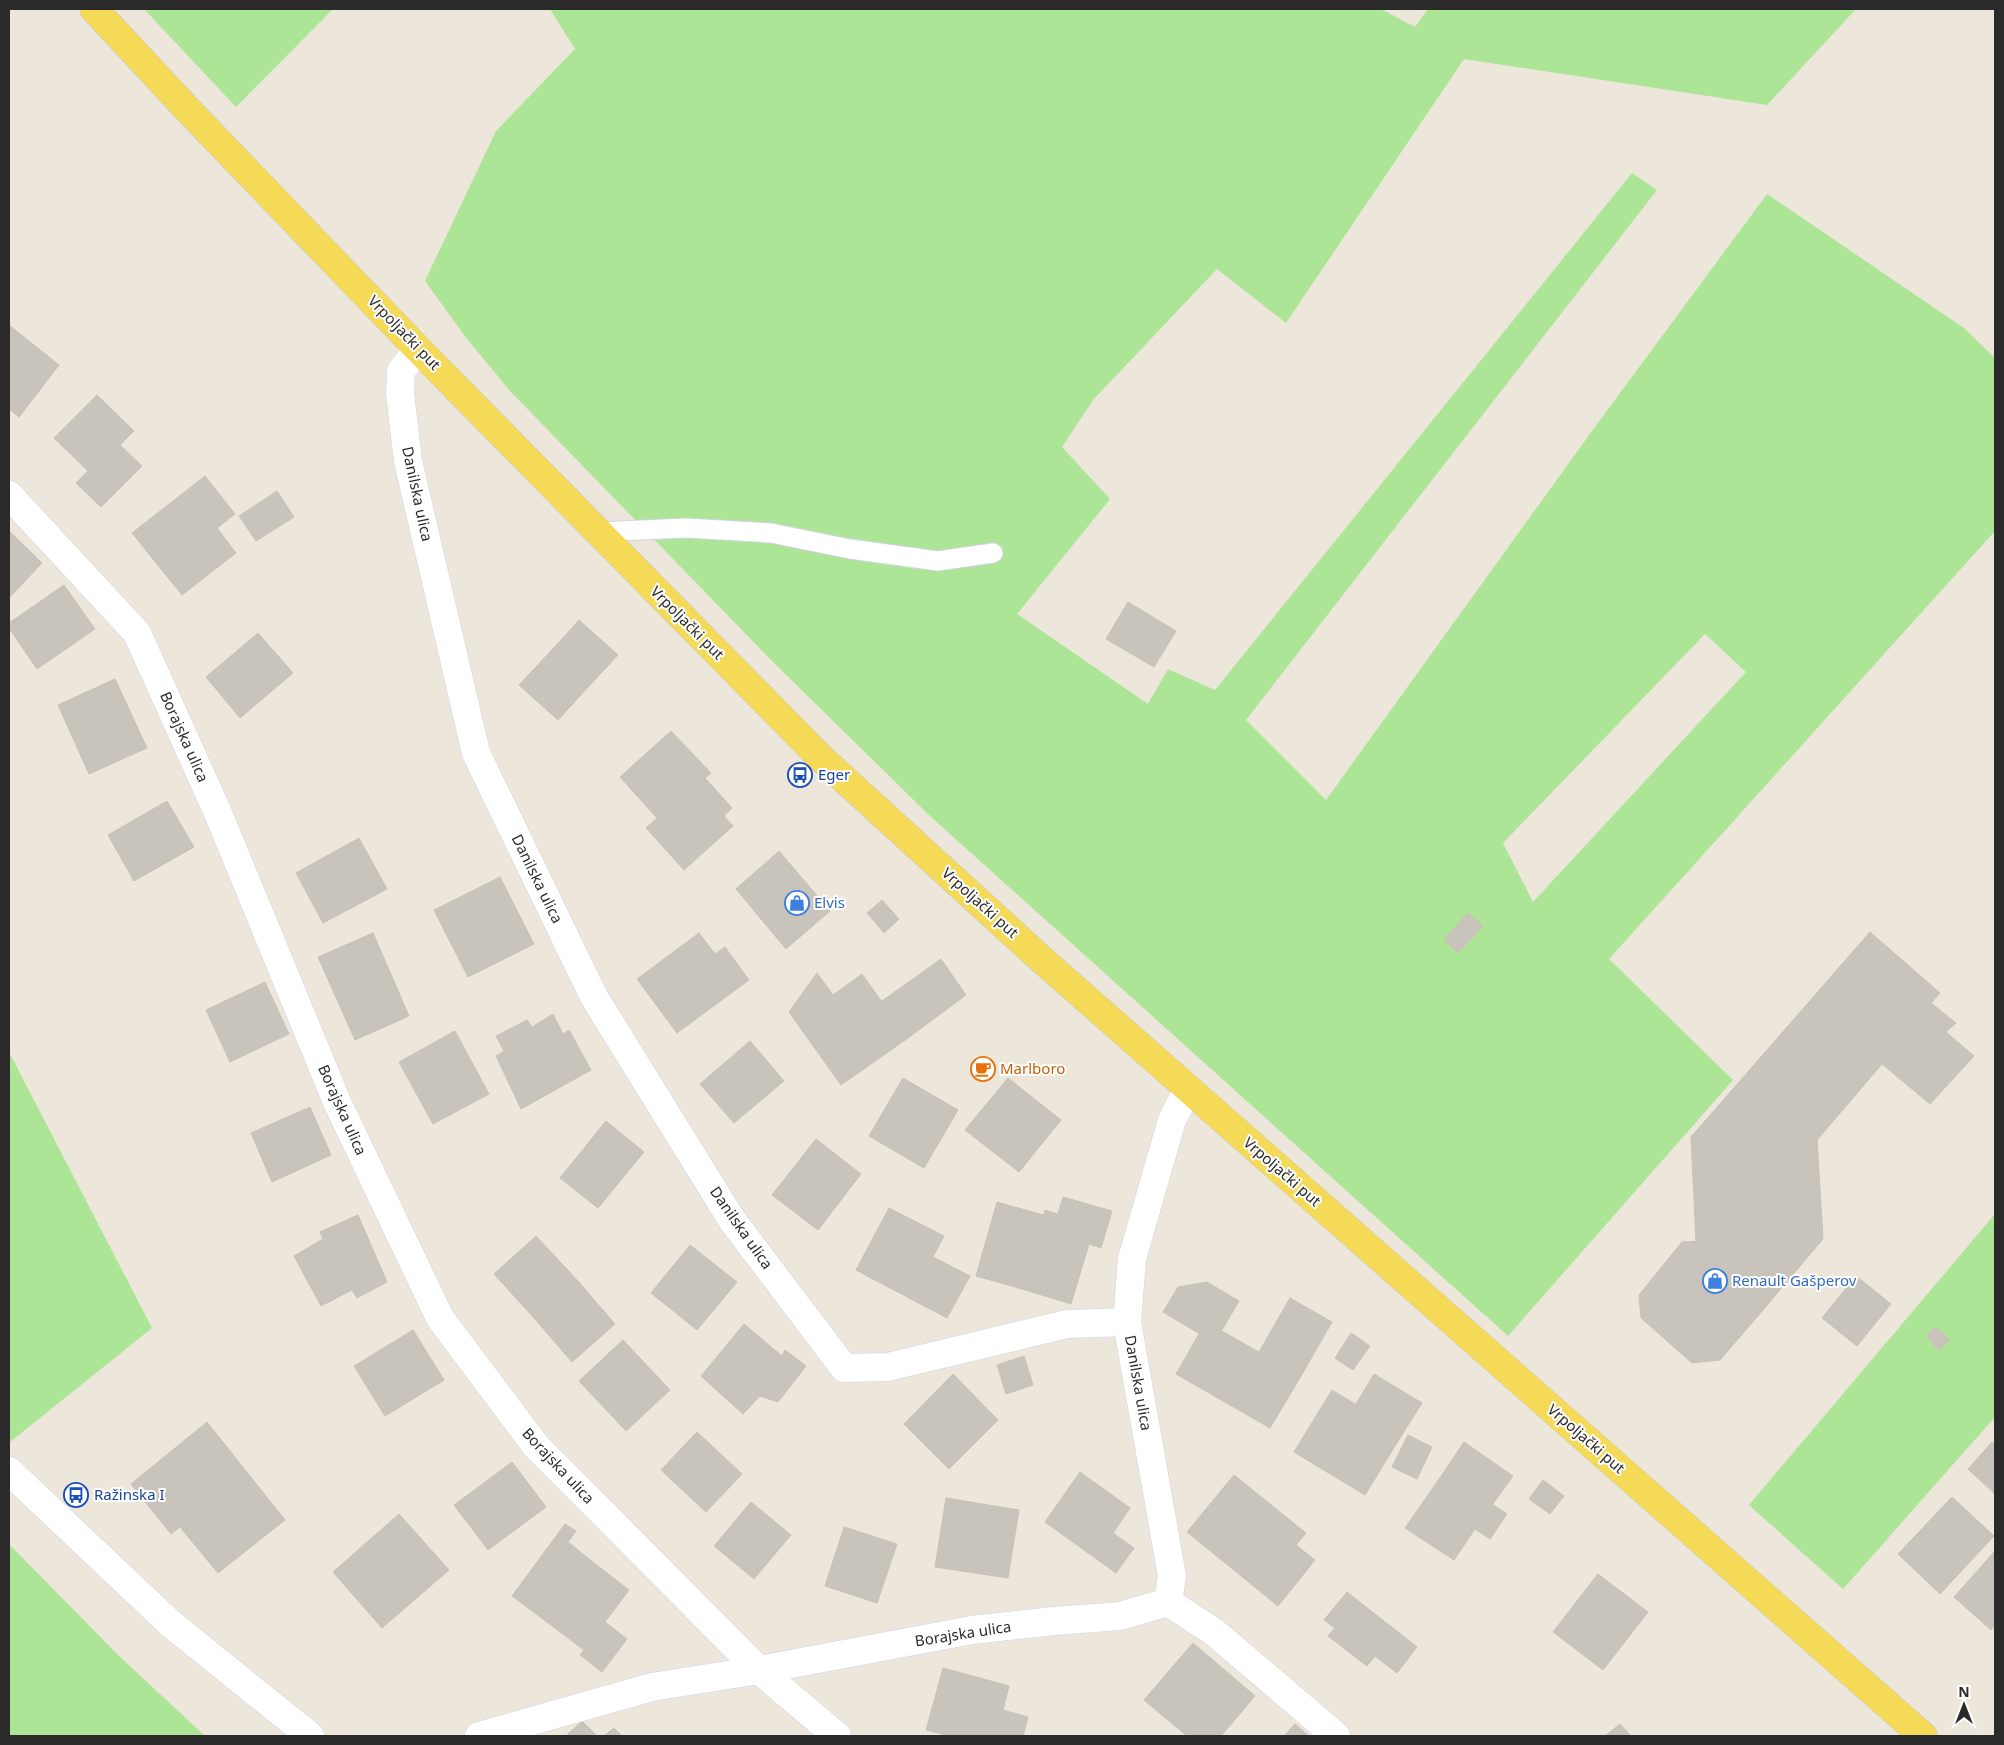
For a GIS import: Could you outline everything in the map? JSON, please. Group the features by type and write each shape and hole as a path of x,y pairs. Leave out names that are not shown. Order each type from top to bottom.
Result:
{"main road":[{"name":"Vrpoljački put","path":"94,9 189,111 418,349 822,760 1041,959 1923,1736"}],"street":[{"name":"Danilska ulica","path":"418,349 402,371 401,379 400,393 408,461 476,754 594,997 732,1220 844,1368 888,1367 1066,1324 1127,1322 1172,1576 1168,1602"},
{"name":"Borajska ulica","path":"9,496 137,633 218,813 337,1102 440,1318 536,1446 759,1670 837,1736"},
{"path":"1127,1322 1132,1259 1172,1120 1188,1089"},
{"path":"9,1471 171,1624 310,1736"},
{"path":"1168,1602 1214,1632 1336,1736"},
{"name":"Borajska ulica","path":"759,1670 972,1630 1120,1616 1168,1602"},
{"path":"479,1736 652,1687 759,1670"}],"lane":[{"path":"598,532 686,528 770,533 850,549 938,561 993,553"}],"green space":[{"path":"144,9 333,9 236,107"},
{"path":"550,9 1381,9 1415,27 1428,9 1856,9 1767,105 1464,59 1286,323 1217,269 1093,400 1062,447 1110,499 1017,614 1148,704 1168,669 1215,690 1632,173 1657,190 1246,720 1326,800 1592,431 1767,194 1964,328 1995,358 1995,531 1609,959 1733,1080 1508,1336 930,816 773,662 510,391 467,339 425,281 496,131 575,49","holes":["1705,634 1746,672 1533,902 1503,843"]},
{"path":"9,1052 152,1328 10,1442 9,1441"},
{"path":"1995,1214 1995,1417 1843,1589 1749,1505"},
{"path":"9,1544 119,1656 205,1736 9,1736"}],"building":[{"path":"9,325 59,365 19,417 9,409"},
{"path":"97,395 134,431 120,445 142,466 101,507 76,483 88,471 54,438"},
{"path":"205,476 235,514 217,528 236,553 182,595 132,533"},
{"path":"277,491 294,517 256,541 239,516"},
{"path":"9,531 42,563 9,598"},
{"path":"64,585 95,629 37,669 9,628 9,623"},
{"path":"1128,602 1176,631 1154,667 1106,639"},
{"path":"579,620 618,655 601,673 563,638"},
{"path":"258,633 293,673 240,718 206,677"},
{"path":"563,638 601,673 558,720 519,685"},
{"path":"115,679 147,748 89,774 58,705"},
{"path":"671,731 711,773 705,778 732,808 724,816 733,826 684,870 646,828 657,818 620,777"},
{"path":"167,801 194,847 134,881 108,835"},
{"path":"359,838 387,889 323,923 296,873"},
{"path":"779,851 830,911 786,949 736,889"},
{"path":"500,877 534,944 468,977 434,910"},
{"path":"882,900 899,919 884,933 867,913"},
{"path":"1468,913 1483,926 1458,953 1444,939"},
{"path":"1870,932 1940,993 1931,1003 1956,1023 1946,1032 1974,1056 1930,1104 1882,1064 1817,1140 1823,1239 1763,1310 1760,1284 1707,1241 1696,1242 1691,1137"},
{"path":"373,933 409,1016 355,1040 318,957"},
{"path":"699,933 715,954 725,947 749,980 677,1033 637,979"},
{"path":"941,959 966,995 908,1038 882,1001"},
{"path":"817,973 833,995 862,974 908,1038 841,1085 789,1012"},
{"path":"265,982 289,1034 230,1062 206,1010"},
{"path":"553,1014 563,1034 569,1030 591,1070 521,1109 496,1056 504,1051 496,1036 527,1020 532,1027"},
{"path":"455,1031 489,1094 433,1124 399,1062"},
{"path":"750,1041 784,1081 734,1123 700,1084"},
{"path":"903,1078 958,1110 924,1168 869,1136"},
{"path":"1008,1078 1061,1120 1019,1172 965,1130"},
{"path":"310,1107 331,1155 272,1182 251,1133"},
{"path":"606,1121 644,1152 598,1208 560,1178"},
{"path":"816,1139 861,1174 818,1230 772,1195"},
{"path":"1063,1197 1112,1211 1101,1248 1089,1244 1071,1304 1022,1289 1045,1210 1058,1214"},
{"path":"997,1202 1043,1215 1022,1289 976,1276"},
{"path":"889,1208 944,1236 933,1257 970,1276 947,1318 856,1270"},
{"path":"358,1215 387,1282 357,1298 352,1290 321,1306 294,1256 323,1239 320,1232"},
{"path":"536,1236 577,1280 534,1318 494,1274"},
{"path":"1707,1241 1760,1284 1763,1310 1720,1360 1692,1363 1641,1318 1639,1295 1682,1242"},
{"path":"690,1245 737,1282 697,1330 651,1293"},
{"path":"1856,1276 1891,1304 1857,1346 1822,1318"},
{"path":"577,1280 615,1324 572,1362 534,1318"},
{"path":"1207,1282 1239,1301 1222,1330 1206,1322 1200,1334 1163,1312 1178,1287"},
{"path":"1290,1298 1332,1322 1301,1376 1259,1352"},
{"path":"1206,1322 1301,1376 1270,1428 1176,1374"},
{"path":"744,1324 782,1356 785,1350 806,1366 778,1402 760,1396 743,1414 701,1376"},
{"path":"1936,1326 1950,1340 1939,1350 1926,1336"},
{"path":"413,1330 444,1380 385,1416 354,1366"},
{"path":"1351,1333 1370,1346 1353,1370 1335,1358"},
{"path":"623,1340 670,1390 626,1431 579,1381"},
{"path":"1024,1356 1033,1385 1006,1394 997,1365"},
{"path":"953,1374 998,1420 949,1469 904,1424"},
{"path":"1374,1374 1422,1403 1403,1433 1356,1404"},
{"path":"1332,1390 1403,1433 1365,1495 1294,1452"},
{"path":"207,1422 285,1520 218,1573 180,1527 171,1534 131,1484"},
{"path":"697,1432 742,1474 706,1512 661,1470"},
{"path":"1408,1435 1432,1447 1417,1479 1392,1467"},
{"path":"1464,1442 1513,1476 1492,1505 1444,1472"},
{"path":"1992,1442 1995,1445 1995,1494 1968,1469"},
{"path":"512,1462 546,1507 488,1550 454,1505"},
{"path":"1080,1472 1130,1508 1113,1533 1134,1548 1116,1573 1045,1522"},
{"path":"1444,1472 1507,1514 1490,1539 1475,1529 1454,1560 1405,1528"},
{"path":"1234,1475 1306,1533 1296,1545 1315,1560 1278,1606 1187,1532"},
{"path":"1543,1480 1564,1496 1550,1514 1529,1499"},
{"path":"1952,1497 1994,1536 1940,1594 1898,1554"},
{"path":"946,1498 1019,1510 1008,1578 935,1567"},
{"path":"751,1502 791,1535 754,1579 714,1546"},
{"path":"399,1514 449,1570 382,1628 333,1572"},
{"path":"565,1524 576,1531 568,1542 589,1559 543,1619 512,1596"},
{"path":"844,1527 897,1544 877,1603 825,1586"},
{"path":"1995,1551 1995,1625 1991,1630 1954,1597"},
{"path":"589,1559 629,1590 584,1650 543,1619"},
{"path":"1598,1574 1648,1612 1603,1670 1553,1632"},
{"path":"1347,1592 1417,1647 1397,1673 1375,1656 1367,1666 1328,1636 1335,1628 1324,1620"},
{"path":"605,1622 627,1639 602,1672 580,1655"},
{"path":"1193,1643 1255,1696 1221,1736 1187,1736 1144,1700"},
{"path":"943,1668 1009,1686 1003,1710 1028,1717 1023,1736 949,1736 926,1730"},
{"path":"582,1721 597,1736 566,1736"},
{"path":"1295,1724 1309,1736 1284,1736"},
{"path":"1620,1724 1631,1736 1605,1736"},
{"path":"614,1728 622,1736 604,1736"}],"place":[{"name":"Eger","path":"800,775"},
{"name":"Elvis","path":"797,903"},
{"name":"Marlboro","path":"983,1069"},
{"name":"Renault Gašperov","path":"1715,1281"},
{"name":"Ražinska I","path":"76,1495"}]}
